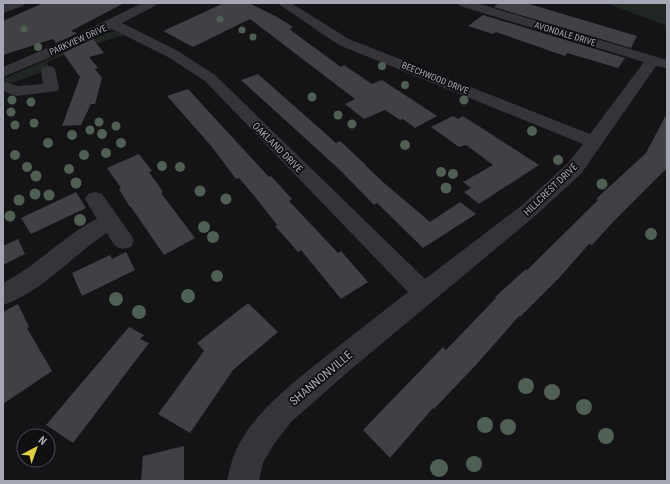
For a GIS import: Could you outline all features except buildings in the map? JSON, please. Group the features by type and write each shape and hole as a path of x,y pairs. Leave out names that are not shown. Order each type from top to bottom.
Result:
{"street":[{"path":"3,9 19,3"},
{"name":"PARKVIEW DRIVE","path":"3,72 62,48 113,24 151,3"},
{"name":"BEECHWOOD DRIVE","path":"283,3 346,42 594,142"},
{"name":"AVONDALE DRIVE","path":"464,3 660,63"},
{"name":"OAKLAND DRIVE","path":"113,24 173,54 210,78 425,294"},
{"name":"HILLCREST DRIVE","path":"425,294 528,211 574,168 660,63"},
{"path":"3,86 16,91 52,92 48,70"},
{"path":"95,199 123,241"},
{"path":"3,295 39,274 95,229 110,222"},
{"name":"SHANNONVILLE","path":"243,481 242,476 248,458 262,433 281,412 340,361 425,294"}],"shaded area":[{"path":"606,3 667,3 667,26"},
{"path":"115,31 125,35 78,49 47,62 50,69 9,84 3,79 107,33"}]}
